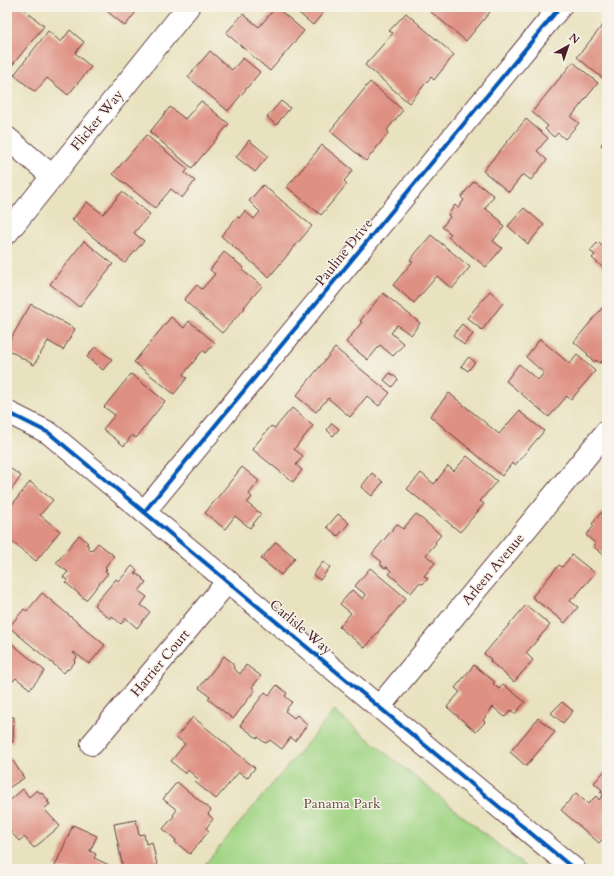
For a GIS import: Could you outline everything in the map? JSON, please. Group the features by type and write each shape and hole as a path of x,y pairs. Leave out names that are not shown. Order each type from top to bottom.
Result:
{"street":[{"name":"Flicker Way","path":"7,233 188,7"},
{"name":"Pauline Drive","path":"144,512 560,7"},
{"path":"7,138 52,176"},
{"name":"Carlisle Way","path":"7,412 49,433 574,869"},
{"name":"Arleen Avenue","path":"379,707 607,431"},
{"name":"Harrier Court","path":"92,744 228,581"}],"green space":[{"name":"Panama Park","path":"334,711 528,869 201,869"}],"building":[{"path":"7,7 21,7 44,26 9,69 7,68"},
{"path":"102,7 140,7 125,26"},
{"path":"276,7 304,31 270,71 226,33 243,14 259,27"},
{"path":"292,7 328,7 313,25"},
{"path":"425,7 494,7 466,41"},
{"path":"406,13 454,55 434,80 431,77 409,103 365,65 393,33 389,31"},
{"path":"607,20 607,82 577,57"},
{"path":"70,30 84,42 75,53 91,67 68,95 47,78 35,92 14,75 48,31 61,42"},
{"path":"210,51 232,70 243,58 260,72 228,111 188,77"},
{"path":"573,62 598,83 571,117 579,123 565,139 558,133 554,137 545,129 548,126 532,112"},
{"path":"370,82 403,110 387,130 389,132 366,161 330,131"},
{"path":"201,101 229,124 192,168 150,132 170,107 185,119"},
{"path":"281,101 290,108 276,125 267,117"},
{"path":"526,119 548,138 537,151 547,160 531,180 523,174 509,192 483,171"},
{"path":"146,135 188,169 185,173 195,181 182,198 171,189 155,208 113,174"},
{"path":"607,137 607,150 601,145"},
{"path":"249,140 268,156 255,172 236,157"},
{"path":"322,145 353,170 344,181 347,184 321,215 287,187"},
{"path":"474,181 494,196 485,208 502,222 501,224 504,227 493,241 502,248 486,267 448,237 451,234 442,227 450,217 448,215 455,205 458,208 464,200 461,197"},
{"path":"263,185 312,226 269,277 221,236 237,217 239,218 245,211 254,219 260,212 249,201"},
{"path":"122,192 150,214 134,233 144,241 125,263 72,220 87,202 103,214"},
{"path":"524,208 544,225 528,244 508,226"},
{"path":"431,235 470,267 452,289 437,276 414,303 393,285 413,261 410,260"},
{"path":"84,241 113,264 79,307 50,284"},
{"path":"606,241 607,271 592,258 595,255 590,251 598,242 602,246"},
{"path":"224,252 244,268 242,270 262,286 244,307 245,308 222,333 184,300 197,285 202,289 215,274 210,270"},
{"path":"490,291 503,303 482,330 467,318"},
{"path":"383,293 420,323 411,335 397,325 391,333 404,344 393,356 380,345 368,360 346,342 362,322 360,321"},
{"path":"607,302 607,358 600,363 591,359 592,358 574,342"},
{"path":"31,304 75,329 63,350 48,341 34,365 7,349 7,345"},
{"path":"171,317 184,328 189,321 215,343 206,353 203,350 183,375 187,378 174,394 134,362"},
{"path":"462,324 473,334 464,345 453,335"},
{"path":"540,339 570,364 577,355 595,371 571,400 567,396 549,417 506,381 519,364 538,380 544,373 526,357"},
{"path":"95,347 112,359 103,370 87,357"},
{"path":"335,348 390,393 379,406 367,396 350,417 328,398 316,412 296,396"},
{"path":"469,357 475,362 468,371 461,366"},
{"path":"390,373 398,379 392,387 384,380"},
{"path":"131,374 165,401 136,438 132,435 124,446 103,429 115,415 104,407"},
{"path":"449,393 499,434 519,411 544,431 515,465 512,463 502,476 430,416"},
{"path":"292,408 313,426 294,449 303,456 296,465 302,470 293,482 252,449 271,426 275,428"},
{"path":"332,423 339,429 333,436 327,430"},
{"path":"467,456 497,481 480,501 484,504 460,532 407,489 421,473 434,484 448,466 454,471"},
{"path":"7,466 21,476 7,496"},
{"path":"242,467 259,481 249,494 252,497 247,503 261,514 250,528 235,516 225,529 205,513"},
{"path":"372,473 383,482 372,496 361,487"},
{"path":"30,482 53,500 40,515 60,531 36,561 7,538 7,511"},
{"path":"607,510 607,558 593,546 596,544 586,535 594,526 592,524 600,514"},
{"path":"338,514 349,523 338,536 327,527"},
{"path":"416,514 441,535 426,555 435,563 424,576 428,579 423,584 419,583 411,593 389,574 391,571 387,567 385,568 380,564 382,562 372,554 397,524 403,529"},
{"path":"79,535 88,543 86,544 89,546 87,548 91,551 98,543 114,556 105,567 107,569 105,571 108,573 86,600 65,582 67,580 63,577 68,572 56,563"},
{"path":"276,542 295,558 281,575 261,559"},
{"path":"572,555 595,573 570,601 578,607 565,623 532,597 559,565 562,567"},
{"path":"323,562 330,567 320,580 313,575"},
{"path":"132,566 137,570 135,573 146,582 139,591 147,597 141,605 150,612 137,628 126,618 121,624 112,616 110,619 94,605 116,579 119,581"},
{"path":"370,568 406,598 365,648 339,627 351,613 340,604 352,590 363,599 366,595 355,586"},
{"path":"42,593 105,645 89,664 74,652 73,653 77,657 74,661 75,662 64,673 9,627 24,609 27,611"},
{"path":"526,605 550,625 526,653 533,660 514,682 484,654"},
{"path":"10,642 45,671 30,689 16,678 11,683 7,680 7,645"},
{"path":"224,656 233,663 233,668 240,674 246,665 261,676 252,687 255,690 233,719 208,699 210,696 199,688"},
{"path":"474,665 495,682 493,684 499,689 503,684 525,702 515,714 511,710 505,717 493,707 483,720 485,722 476,732 447,707 460,692 455,688"},
{"path":"277,685 287,693 285,696 292,702 285,711 294,718 297,715 307,725 295,741 291,737 282,749 270,740 265,743 240,725 265,692 269,695"},
{"path":"562,702 573,711 563,723 551,713"},
{"path":"7,717 14,717 13,742 7,742"},
{"path":"193,717 255,768 247,778 239,772 216,799 195,782 198,779 188,770 185,774 171,761 185,744 176,737"},
{"path":"538,718 555,732 526,766 510,752"},
{"path":"11,758 24,778 7,789 7,761"},
{"path":"607,768 607,834 599,843 561,810 576,793 588,804 596,796 599,800 604,794 600,792 602,790 594,783"},
{"path":"177,782 211,810 208,814 213,819 206,828 209,831 190,854 175,842 176,840 163,829 177,810 163,799"},
{"path":"23,789 29,797 37,790 40,793 41,792 50,804 44,809 60,826 34,848 24,837 19,841 10,831 7,834 7,803"},
{"path":"136,820 139,835 144,834 146,844 152,842 158,869 123,869 114,824"},
{"path":"73,825 97,836 90,851 96,854 94,858 109,865 107,869 61,869 55,866"}],"cycle path":[{"path":"144,512 560,7"},
{"path":"7,412 49,433 574,869"}]}
